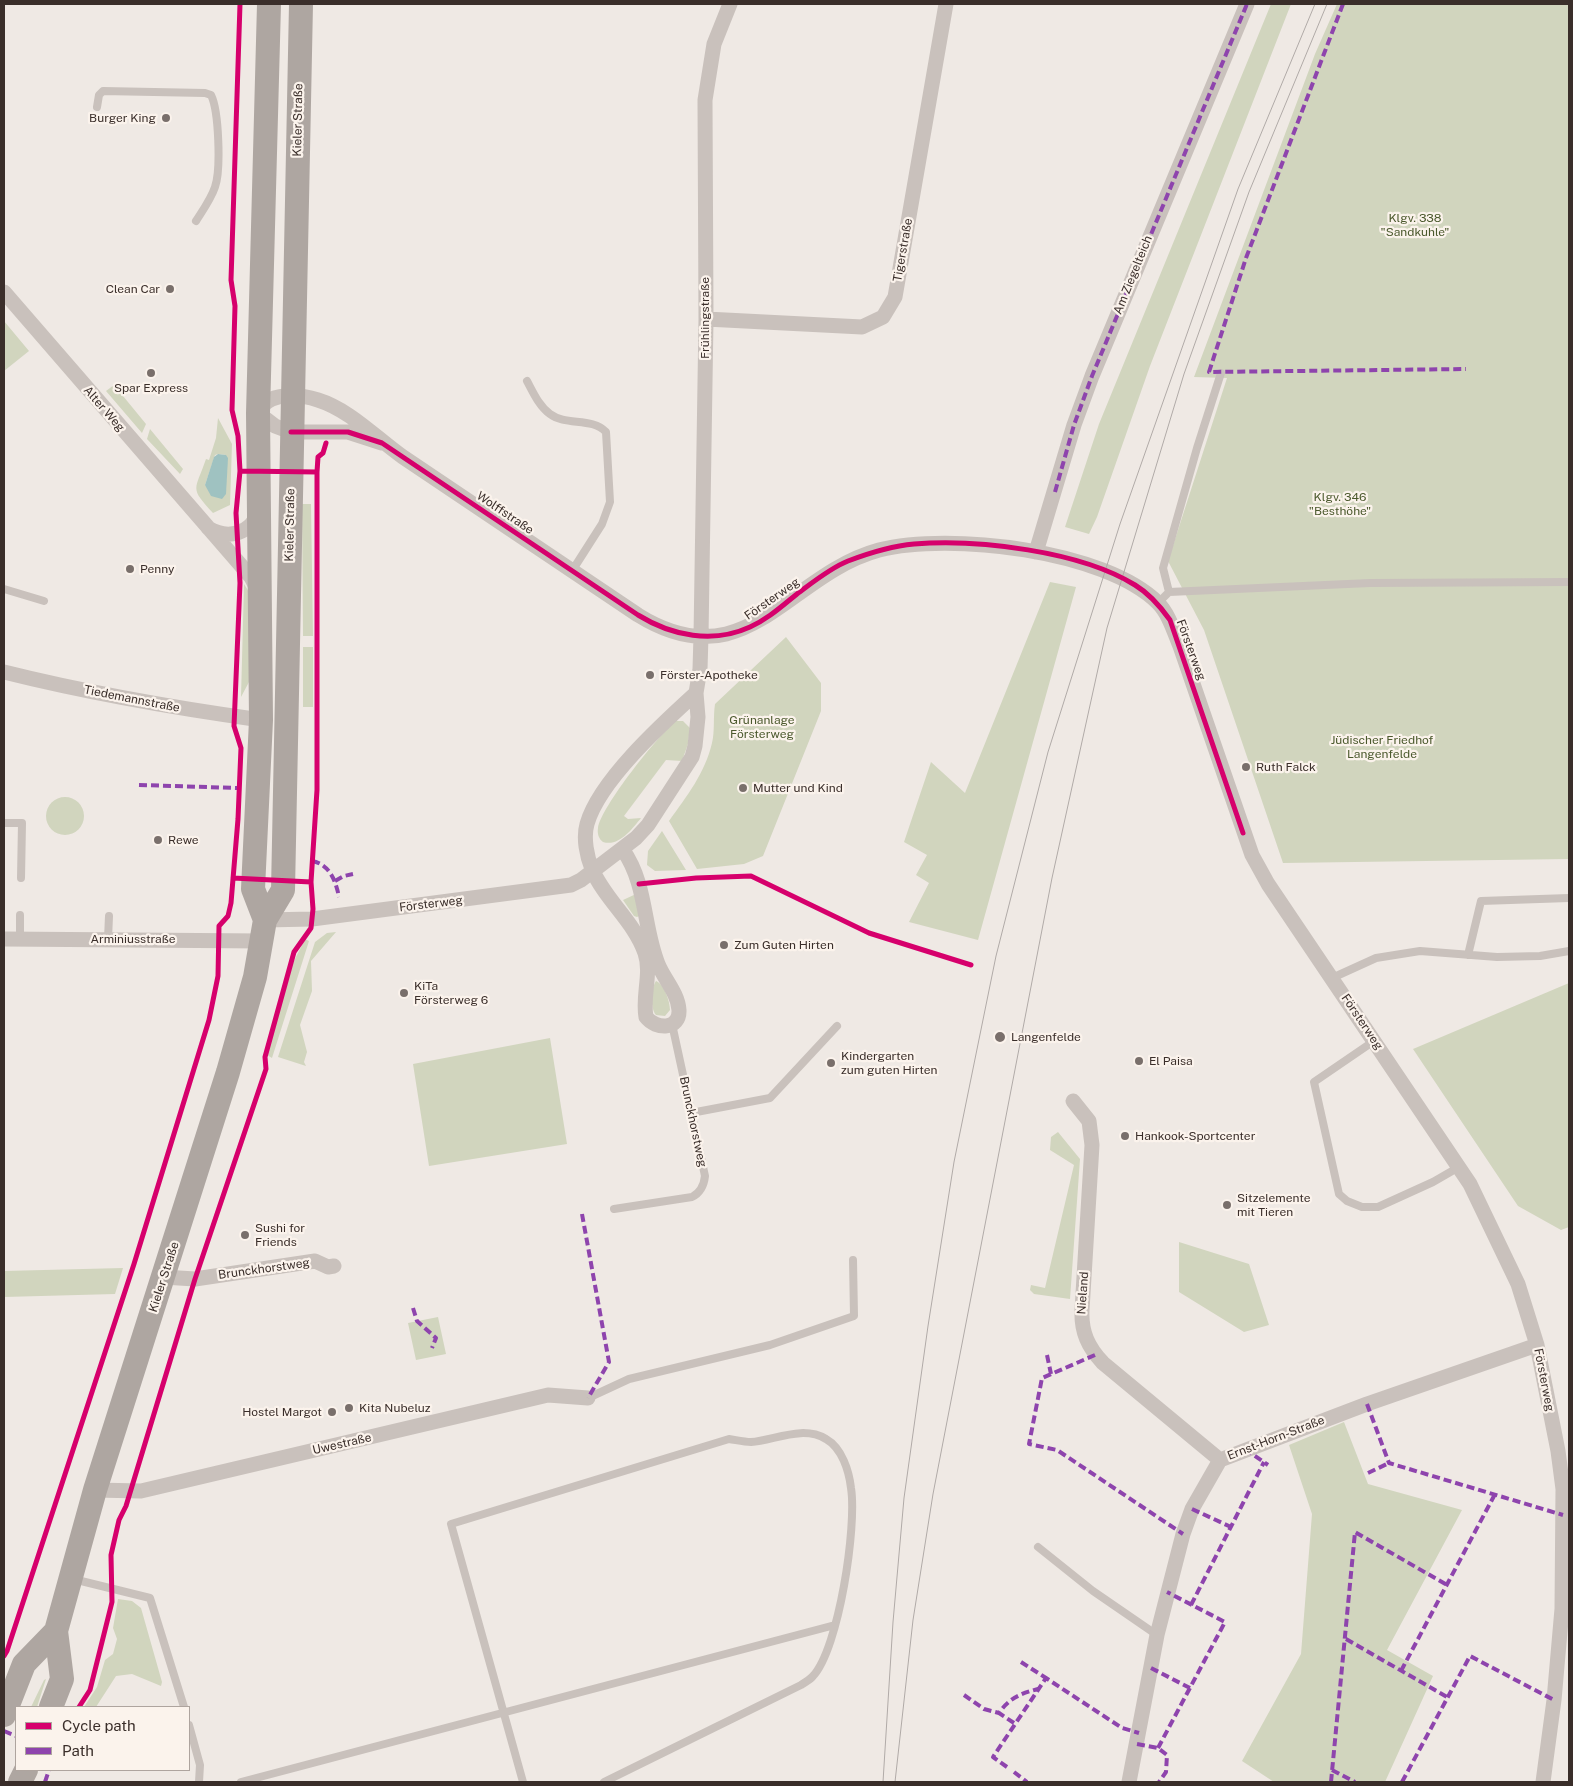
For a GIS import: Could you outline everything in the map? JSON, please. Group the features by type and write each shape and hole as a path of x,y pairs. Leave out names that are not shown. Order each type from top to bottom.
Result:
{"main road":[{"path":"263,931 253,889 261,720 258,413 269,4"},
{"name":"Kieler Straße","path":"51,1706 62,1679 56,1631 95,1490 240,1034 263,931 283,890 301,4"},
{"name":"Kieler Straße","path":"4,1715 24,1664 56,1631"}],"street":[{"name":"Frühlingstraße","path":"701,636 706,319 705,100 714,44 730,4"},
{"name":"Tigerstraße","path":"706,319 862,327 883,317 895,297 946,4"},
{"name":"Am Ziegelteich","path":"1036,552 1074,425 1092,376 1247,4"},
{"name":"Alter Weg","path":"4,292 251,577 260,598"},
{"name":"Wolffstraße","path":"382,442 348,432 291,432 275,426 258,413 264,402 272,398 309,398 335,408 382,442 650,623 676,633 701,636"},
{"path":"205,526 218,533 237,533 252,524 259,511"},
{"name":"Försterweg","path":"263,931 312,919 571,885 581,880 592,870 623,850 648,825 692,757 696,746 698,717 696,693 700,669 701,636 726,634 750,627 845,562 880,550 913,544 978,544 1036,552 1107,571 1135,586 1158,603 1170,620 1252,855 1268,884 1459,1167 1487,1215 1518,1284 1537,1345 1566,1487 1562,1608 1554,1700 1543,1782"},
{"name":"Tiedemannstraße","path":"4,672 48,683 188,709 261,720"},
{"path":"623,850 638,880 657,960 677,1002 679,1012 672,1024 666,1027 657,1026 646,1017 644,996 648,968 645,954 632,926 608,896 592,870 587,853 586,825 602,795 655,730 696,693"},
{"name":"Arminiusstraße","path":"4,939 108,939 263,931"},
{"name":"Nieland","path":"1073,1101 1089,1121 1092,1145 1082,1310 1084,1334 1092,1350 1103,1363 1220,1460"},
{"name":"Brunckhorstweg","path":"163,1277 195,1279 315,1262 328,1267 334,1266"},
{"name":"Ernst-Horn-Straße","path":"1129,1782 1157,1635 1183,1534 1203,1488 1220,1460 1367,1404 1537,1345"},
{"name":"Uwestraße","path":"95,1490 141,1491 548,1395 588,1398"}],"lane":[{"path":"97,107 99,95 103,91 205,93 211,95 216,112 217,178 212,193 196,221"},
{"path":"1170,592 1163,568 1197,448 1221,373"},
{"path":"527,381 540,404 549,414 566,421 596,425 606,432 610,502 602,524 572,571"},
{"path":"1158,603 1170,592 1370,583 1569,582"},
{"path":"4,589 44,601"},
{"path":"4,823 22,823 21,878"},
{"path":"1468,955 1481,901 1569,898"},
{"path":"20,914 20,939"},
{"path":"108,939 110,916"},
{"path":"1332,978 1376,958 1420,951 1497,957 1540,956 1569,951"},
{"name":"Brunckhorstweg","path":"614,1209 692,1197 700,1191 705,1176 672,1024"},
{"path":"691,1113 770,1098 837,1026"},
{"path":"1374,1041 1314,1082 1339,1194 1347,1202 1362,1207 1378,1207 1459,1167"},
{"path":"588,1398 629,1379 770,1345 854,1316 853,1260"},
{"path":"523,1782 451,1524 729,1439 750,1442 803,1433 815,1434 827,1439 840,1454 851,1487 852,1505 848,1571 835,1625 822,1662 813,1676 801,1685 604,1782"},
{"path":"1038,1547 1093,1591 1157,1635"},
{"path":"71,1579 150,1598 184,1706"},
{"path":"241,1782 835,1625"},
{"path":"190,1729 200,1765 199,1782"}],"green space":[{"path":"1271,4 1291,4 1150,366 1097,517 1089,534 1065,527 1099,424"},
{"path":"1337,4 1569,4 1569,859 1283,863 1204,630 1168,561 1227,378 1194,377 1315,54"},
{"path":"4,321 29,351 4,371"},
{"path":"114,385 146,424 142,433 106,391"},
{"path":"218,418 232,444 230,505 213,513 200,498 196,488 206,459 209,460 216,438","holes":["215,455 226,455 226,494 205,485"]},
{"path":"150,429 183,469 180,474 147,439"},
{"path":"302,504 311,504 313,636 303,636"},
{"path":"1050,582 1076,587 978,940 909,922 929,883 916,875 927,855 904,842 931,762 965,793"},
{"path":"244,584 249,592 249,682 241,697"},
{"name":"Grünanlage Försterweg","path":"786,637 821,683 821,711 763,856 744,864 697,869 669,821 695,784 709,754 713,738 715,704"},
{"path":"303,647 313,647 313,707 303,707"},
{"path":"676,721 683,721 690,728 688,744 682,761 666,760 624,816 628,819 641,818 620,840 609,843 603,842 600,839 598,828 609,804 644,755"},
{"path":"65,797 72,798 78,803 83,809 83,823 78,829 72,834 65,835 58,834 52,829 47,823 46,816 47,809 52,803 58,798"},
{"path":"662,831 686,870 655,871 647,865 648,851"},
{"path":"636,894 639,916 637,917 634,916 623,900"},
{"path":"336,932 311,961 312,991 300,1025 307,1052 304,1062 306,1066 278,1057 315,942 327,933"},
{"path":"305,939 309,941 272,1058 267,1055 293,963"},
{"path":"656,981 664,989 669,1002 670,1010 665,1016 656,1015 654,1012 652,993"},
{"path":"1569,983 1569,1227 1561,1230 1518,1206 1413,1049"},
{"path":"550,1038 567,1144 429,1166 413,1064"},
{"path":"1058,1132 1080,1159 1070,1299 1034,1294 1030,1290 1031,1285 1045,1288 1074,1165 1050,1150 1051,1137"},
{"path":"1179,1242 1249,1264 1269,1325 1244,1332 1179,1292"},
{"path":"123,1268 115,1294 4,1297 4,1271"},
{"path":"438,1317 446,1354 416,1360 408,1323"},
{"path":"1344,1422 1368,1484 1462,1510 1387,1650 1433,1676 1385,1782 1274,1782 1242,1761 1301,1654 1312,1514 1289,1445"},
{"path":"118,1599 132,1601 141,1608 162,1682 161,1686 132,1674 116,1676 97,1706 85,1706 97,1687 105,1660 113,1654 117,1639 113,1628"},
{"path":"46,1679 37,1706 31,1706"}],"water":[{"path":"218,454 226,455 228,458 226,494 222,499 211,496 205,485 214,457"}],"tram line":[{"path":"883,1782 893,1622 904,1498 928,1326 954,1162 996,956 1048,752 1120,524 1238,189 1315,4"},
{"path":"895,1782 913,1620 933,1494 1052,878 1107,628 1184,374 1249,192 1327,4"}],"marked path":[{"path":"1055,492 1074,425 1092,376 1247,4"},
{"path":"1343,4 1246,258 1209,372 1466,369"},
{"path":"139,785 239,788"},
{"path":"312,861 328,870 334,880 339,897"},
{"path":"335,881 353,874"},
{"path":"582,1214 609,1362 588,1398"},
{"path":"413,1308 417,1321 436,1338 432,1348"},
{"path":"1047,1355 1051,1374"},
{"path":"1095,1355 1042,1378 1029,1444 1057,1450 1183,1534"},
{"path":"1367,1404 1389,1463 1563,1515"},
{"path":"1245,1449 1268,1465"},
{"path":"1191,1605 1264,1462"},
{"path":"1368,1473 1389,1463"},
{"path":"1401,1671 1494,1496"},
{"path":"1192,1509 1231,1527"},
{"path":"1331,1782 1355,1532 1447,1585"},
{"path":"1158,1748 1225,1622 1167,1592"},
{"path":"1346,1639 1447,1697"},
{"path":"1402,1782 1470,1656 1554,1700"},
{"path":"1021,1662 1046,1678"},
{"path":"1151,1668 1190,1688"},
{"path":"1007,1767 993,1757 1046,1678 1122,1728 1139,1733"},
{"path":"1014,1723 999,1713 1007,1703 1016,1697 1038,1689"},
{"path":"964,1695 984,1709 999,1713"},
{"path":"4,1731 15,1736"},
{"path":"1137,1744 1158,1748 1167,1755 1166,1772 1159,1782"},
{"path":"1332,1770 1355,1782"},
{"path":"45,1782 49,1771"},
{"path":"1014,1772 1027,1782"}],"cycle path":[{"path":"4,1656 134,1264 209,1020 218,976 219,926 228,916 231,903 238,819 241,748 234,726 240,583 236,513 240,471 238,436 232,410 235,306 231,280 240,4"},
{"path":"291,432 348,432 382,443 638,615 679,633 707,636 722,635 750,627 769,616 841,564 872,553 905,545 968,544 1028,550 1058,556 1112,573 1145,592 1170,620 1243,833"},
{"path":"80,1706 90,1690 112,1602 111,1555 119,1520 126,1506 195,1279 266,1069 265,1057 294,952 311,928 313,909 311,882 317,790 317,472 318,457 323,453 326,443"},
{"path":"240,471 317,472"},
{"path":"639,884 696,878 751,876 869,933 971,965"},
{"path":"233,878 311,882"}],"place":[{"name":"Burger King","path":"166,118"},
{"name":"Clean Car","path":"170,289"},
{"name":"Spar Express","path":"151,373"},
{"name":"Penny","path":"130,569"},
{"name":"Förster-Apotheke","path":"650,675"},
{"name":"Ruth Falck","path":"1246,767"},
{"name":"Mutter und Kind","path":"743,788"},
{"name":"Rewe","path":"158,840"},
{"name":"Zum Guten Hirten","path":"724,945"},
{"name":"KiTa Försterweg 6","path":"404,993"},
{"name":"Langenfelde","path":"1000,1037"},
{"name":"El Paisa","path":"1139,1061"},
{"name":"Kindergarten zum guten Hirten","path":"831,1063"},
{"name":"Hankook-Sportcenter","path":"1125,1136"},
{"name":"Sitzelemente mit Tieren","path":"1227,1205"},
{"name":"Sushi for Friends","path":"245,1235"},
{"name":"Kita Nubeluz","path":"349,1408"},
{"name":"Hostel Margot","path":"332,1412"}],"park label":[{"name":"Klgv. 338 \"Sandkuhle\"","path":"1415,225"},
{"name":"Klgv. 346 \"Besthöhe\"","path":"1340,504"},
{"name":"Jüdischer Friedhof Langenfelde","path":"1382,747"}]}
